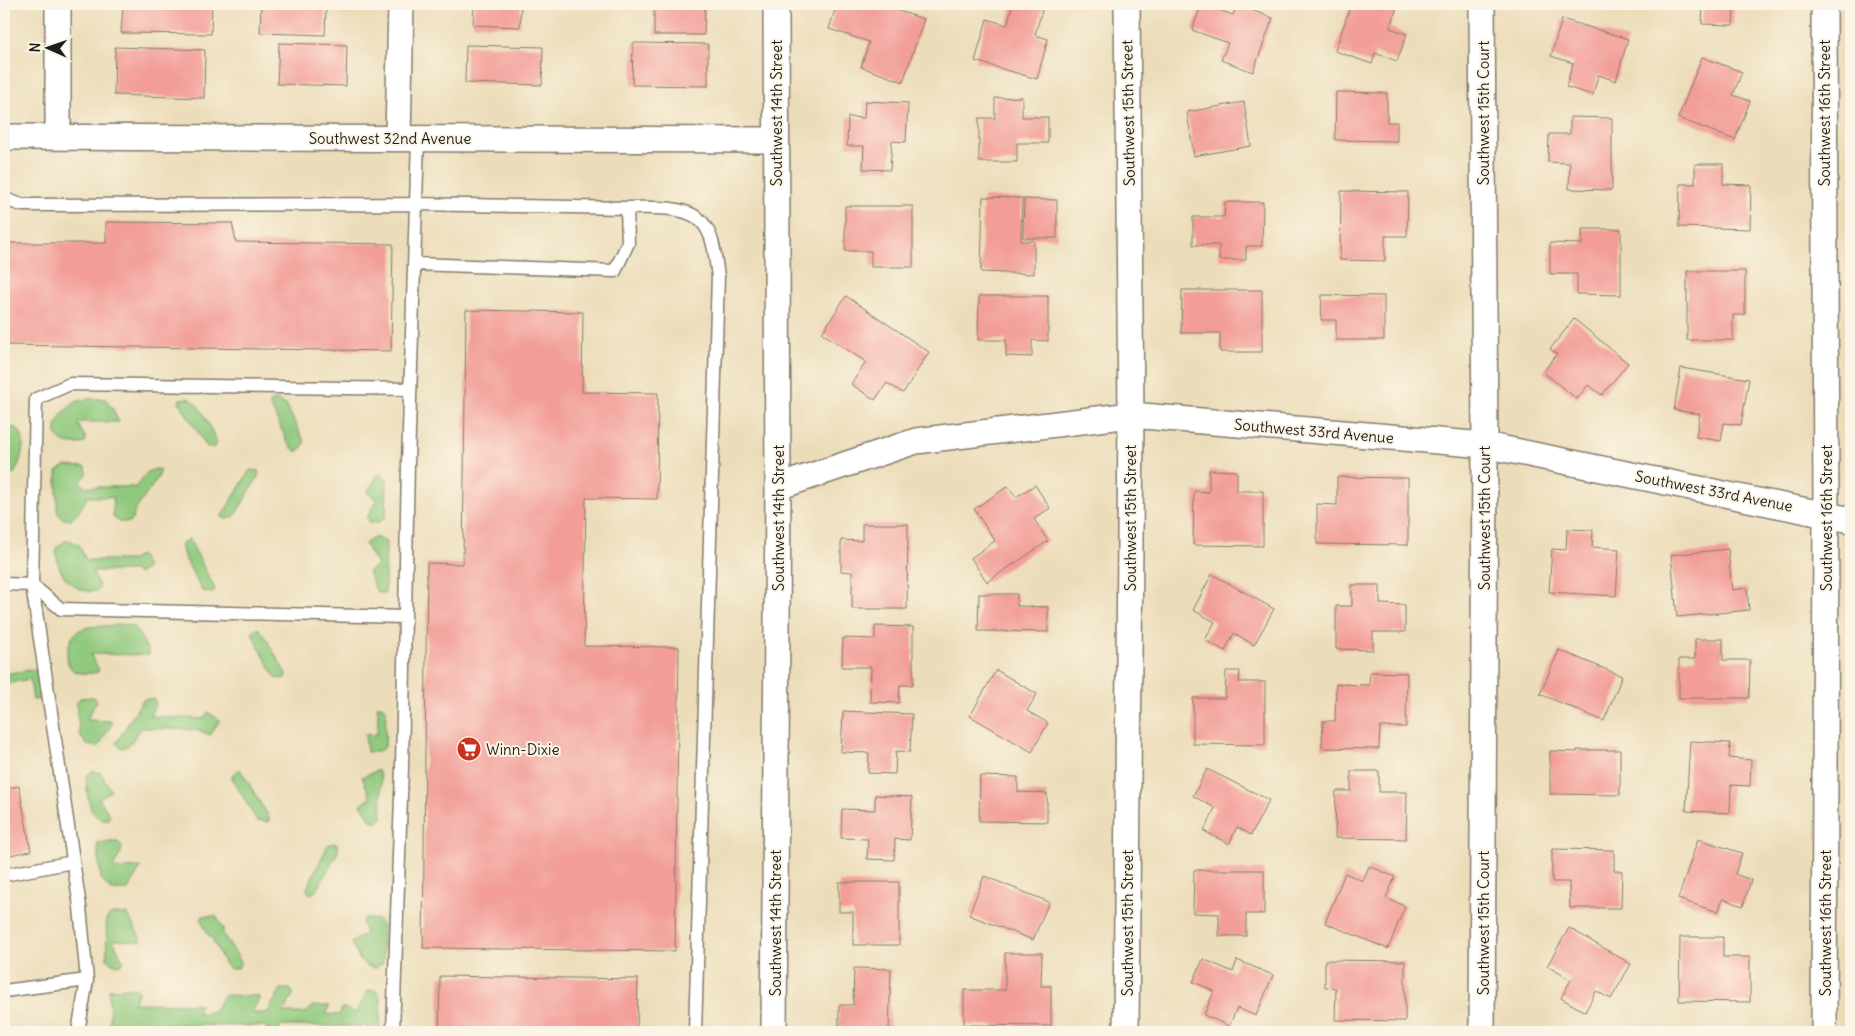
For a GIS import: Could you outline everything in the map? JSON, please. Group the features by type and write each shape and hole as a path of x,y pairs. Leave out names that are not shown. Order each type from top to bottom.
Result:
{"street":[{"path":"58,4 58,137"},
{"path":"401,4 408,138"},
{"name":"Southwest 14th Street","path":"774,1032 778,487 775,140 776,4"},
{"name":"Southwest 15th Street","path":"1126,1032 1131,416 1127,4"},
{"name":"Southwest 15th Court","path":"1482,4 1485,445 1482,1032"},
{"name":"Southwest 16th Street","path":"1824,4 1826,514 1824,1032"},
{"name":"Southwest 32nd Avenue","path":"4,137 775,140"},
{"name":"Southwest 33rd Avenue","path":"778,487 916,441 1131,416 1485,445 1851,520"}],"lane":[{"path":"393,1032 416,204 408,138"},
{"path":"4,199 22,205 416,204 667,208 689,213 705,225 713,244 718,276 695,1032"},
{"path":"414,264 615,271 628,242 627,208"},
{"path":"78,1032 87,980 80,906 32,584 36,399 70,384 410,389"},
{"path":"4,584 32,584 62,609 405,617"},
{"path":"4,875 73,862"},
{"path":"4,990 87,980"}],"green space":[{"path":"189,398 198,406 206,418 217,442 215,447 207,447 179,402 180,399"},
{"path":"84,399 105,399 113,409 119,422 79,422 78,424 86,439 85,443 73,444 63,442 58,437 56,431 57,424 67,409"},
{"path":"275,400 286,405 304,441 299,451 296,451 289,445 270,405"},
{"path":"12,427 18,429 23,440 19,464 13,475 4,473 4,429"},
{"path":"65,466 86,467 87,474 80,482 86,487 136,487 147,473 157,469 160,471 159,476 134,512 133,519 130,522 119,522 113,517 113,497 87,497 78,514 74,517 67,519 60,516 57,509 57,472"},
{"path":"250,470 259,471 258,477 234,517 226,519 222,517 223,514"},
{"path":"380,474 387,480 386,517 379,522 370,522 367,518 377,499 367,493"},
{"path":"375,537 386,542 385,594 377,592 368,572 377,565 365,544"},
{"path":"189,539 213,585 215,590 212,593 202,591 184,556 181,544"},
{"path":"69,540 79,545 86,560 132,560 140,555 147,567 139,574 134,571 92,571 99,586 98,590 83,590 73,585 64,577 57,561 56,548"},
{"path":"120,624 134,626 149,655 92,654 91,656 99,670 98,672 79,673 70,667 67,656 69,643 76,633 89,627"},
{"path":"256,629 263,633 286,674 285,678 277,679 274,675 253,636 253,631"},
{"path":"36,669 40,699 33,700 30,679 4,684 4,674"},
{"path":"94,697 97,701 87,719 113,722 98,747 87,745 80,736 76,704 80,698"},
{"path":"154,699 156,703 150,716 203,719 208,712 220,720 210,735 198,730 141,728 127,746 119,747 116,743 142,701"},
{"path":"377,706 386,709 385,747 378,752 367,752 365,735 377,734"},
{"path":"240,769 269,817 269,822 257,821 232,778 232,775"},
{"path":"378,770 381,778 382,818 377,823 371,820 361,804 371,798 362,777"},
{"path":"93,771 101,773 111,791 99,798 110,816 108,819 101,819 96,816 90,806 86,779 87,775"},
{"path":"118,842 122,846 114,869 141,867 128,890 111,890 101,879 97,844"},
{"path":"334,843 338,845 338,852 316,891 311,894 307,891 308,886 328,845"},
{"path":"112,914 127,914 141,939 141,941 113,940 123,961 123,963 119,964 107,959 106,919"},
{"path":"203,916 216,916 223,928 223,934 240,960 241,963 238,968 230,969 225,965 201,920"},
{"path":"364,918 378,920 383,925 383,963 376,968 363,964 352,944 352,942 366,933 362,924"},
{"path":"109,989 137,989 138,994 133,1003 200,1004 198,1013 214,1011 224,995 258,996 259,999 252,1012 267,1013 281,989 290,989 293,995 283,1013 306,1013 312,1006 329,1006 326,1014 339,1015 343,1007 355,1013 369,990 376,991 381,999 380,1032 368,1032 368,1026 280,1026 279,1032 267,1032 267,1027 265,1026 125,1024 125,1032 110,1032"}],"building":[{"path":"123,4 212,4 211,34 121,33"},
{"path":"261,4 346,4 346,9 326,8 325,35 260,33"},
{"path":"474,4 521,4 520,27 473,25"},
{"path":"654,4 705,4 704,35 654,35"},
{"path":"837,4 877,4 924,19 903,82 861,67 869,42 829,29"},
{"path":"1013,4 1034,4 1043,7 1035,35 1048,39 1037,79 975,61 987,19 1007,25"},
{"path":"1202,4 1233,15 1237,5 1273,18 1253,72 1221,60 1228,43 1192,30"},
{"path":"1351,4 1398,4 1390,28 1407,34 1397,61 1375,53 1372,64 1335,51"},
{"path":"1703,4 1734,4 1733,25 1702,24"},
{"path":"1562,19 1628,39 1616,81 1598,75 1593,95 1566,87 1573,63 1551,56"},
{"path":"279,43 347,45 346,86 277,84"},
{"path":"633,43 708,44 708,86 632,85"},
{"path":"466,45 543,47 542,85 465,83"},
{"path":"115,47 205,50 204,98 114,95"},
{"path":"1702,57 1742,72 1733,95 1750,101 1735,140 1678,118"},
{"path":"1336,92 1387,93 1387,122 1397,122 1397,141 1335,140"},
{"path":"1022,97 1022,117 1048,117 1048,143 1017,143 1017,162 979,162 979,118 995,118 995,98"},
{"path":"865,101 908,103 906,142 892,141 890,170 863,169 864,146 847,146 848,117 864,118"},
{"path":"1244,102 1251,146 1194,156 1187,112"},
{"path":"1570,117 1612,118 1612,190 1569,189 1570,163 1548,162 1549,134 1570,134"},
{"path":"1695,164 1723,164 1723,184 1751,185 1750,229 1679,227 1680,184 1695,184"},
{"path":"1341,191 1408,192 1407,236 1385,236 1385,261 1340,260"},
{"path":"983,197 1022,198 1021,241 1034,241 1034,274 981,272"},
{"path":"1024,199 1057,200 1057,238 1023,238"},
{"path":"1225,202 1263,202 1262,246 1246,246 1246,260 1219,260 1219,245 1193,245 1193,217 1224,217"},
{"path":"845,206 913,206 913,267 871,267 871,251 845,251"},
{"path":"106,222 232,223 236,242 393,244 391,351 4,345 4,243 106,243"},
{"path":"1582,229 1621,229 1621,295 1577,294 1577,274 1550,274 1550,243 1582,244"},
{"path":"1687,271 1745,271 1745,315 1733,315 1733,340 1687,340"},
{"path":"1182,290 1262,290 1262,352 1220,352 1220,333 1181,333"},
{"path":"1322,295 1384,296 1384,340 1336,340 1336,320 1321,320"},
{"path":"846,296 929,352 903,393 887,383 875,400 851,384 866,362 822,333"},
{"path":"979,296 1048,296 1048,341 1032,340 1032,357 1006,356 1006,340 978,340"},
{"path":"466,310 583,312 582,392 658,393 657,499 586,498 584,646 679,647 675,951 423,948 427,563 463,564"},
{"path":"1574,319 1628,363 1602,395 1588,385 1577,399 1543,372 1557,354 1550,349"},
{"path":"1681,368 1749,379 1741,425 1724,423 1721,441 1696,437 1700,414 1674,410"},
{"path":"1209,470 1237,471 1237,491 1263,491 1263,546 1193,545 1194,491 1209,492"},
{"path":"1337,477 1408,478 1408,545 1317,544 1317,504 1337,505"},
{"path":"1035,485 1050,508 1034,519 1048,541 987,582 971,558 995,541 974,509 1008,486 1016,497"},
{"path":"862,524 908,524 907,609 852,609 852,572 841,571 841,540 862,541"},
{"path":"1567,529 1593,530 1592,547 1619,549 1616,596 1549,592 1552,549 1566,550"},
{"path":"1728,549 1732,590 1747,588 1749,610 1677,617 1671,555"},
{"path":"1212,574 1274,609 1254,645 1234,633 1225,651 1205,640 1215,622 1193,610"},
{"path":"1352,585 1380,585 1380,604 1405,605 1405,632 1373,632 1373,650 1336,649 1336,606 1352,606"},
{"path":"979,594 1017,594 1017,606 1048,607 1048,632 978,631"},
{"path":"875,626 913,627 913,685 900,685 899,703 870,702 871,667 842,667 843,638 875,639"},
{"path":"1695,639 1723,639 1723,660 1750,660 1749,698 1679,698 1679,659 1695,659"},
{"path":"1559,650 1622,676 1604,721 1540,694"},
{"path":"996,670 1037,694 1027,711 1048,723 1032,752 970,716"},
{"path":"1226,671 1240,671 1239,682 1265,682 1265,745 1193,744 1193,698 1225,698"},
{"path":"1370,672 1407,673 1406,727 1380,727 1379,749 1322,748 1323,721 1335,721 1336,684 1369,685"},
{"path":"843,711 912,714 910,752 896,751 895,774 868,773 869,753 841,752"},
{"path":"1690,741 1730,743 1729,758 1751,760 1750,786 1731,785 1730,813 1686,811"},
{"path":"1577,750 1620,750 1620,795 1550,794 1550,751 1577,752"},
{"path":"1207,769 1269,800 1251,835 1237,827 1229,844 1204,831 1215,808 1193,796"},
{"path":"1351,771 1379,771 1379,792 1407,792 1406,839 1335,838 1336,791 1351,791"},
{"path":"980,776 1018,777 1018,792 1047,793 1047,822 979,821"},
{"path":"19,786 31,851 4,856 4,789"},
{"path":"875,795 912,797 910,840 895,839 894,860 867,859 868,839 841,838 842,809 875,810"},
{"path":"1698,839 1742,853 1735,874 1751,880 1743,906 1723,899 1718,912 1678,899"},
{"path":"1552,849 1614,850 1614,871 1622,871 1621,908 1570,908 1569,882 1552,882"},
{"path":"1369,866 1395,877 1386,898 1405,906 1388,949 1325,923 1345,873 1363,881"},
{"path":"1194,870 1264,870 1264,914 1246,914 1246,936 1219,936 1219,914 1193,913"},
{"path":"984,876 1049,902 1033,940 969,915"},
{"path":"839,882 899,882 899,945 853,945 853,912 839,912"},
{"path":"1569,928 1631,964 1611,999 1596,991 1585,1012 1561,998 1571,980 1547,966"},
{"path":"1680,937 1723,937 1723,957 1750,957 1750,1002 1679,1001"},
{"path":"1005,953 1042,953 1041,986 1051,986 1051,1026 964,1025 964,990 1005,990"},
{"path":"1203,959 1233,972 1237,960 1273,975 1256,1016 1237,1008 1229,1026 1204,1015 1214,991 1193,982"},
{"path":"1325,960 1405,961 1405,1021 1335,1020 1336,988 1325,987"},
{"path":"854,968 891,969 889,1032 839,1031 839,1005 853,1005"},
{"path":"440,976 638,979 637,1032 439,1032"}],"place":[{"name":"Winn-Dixie","path":"469,749"}]}
